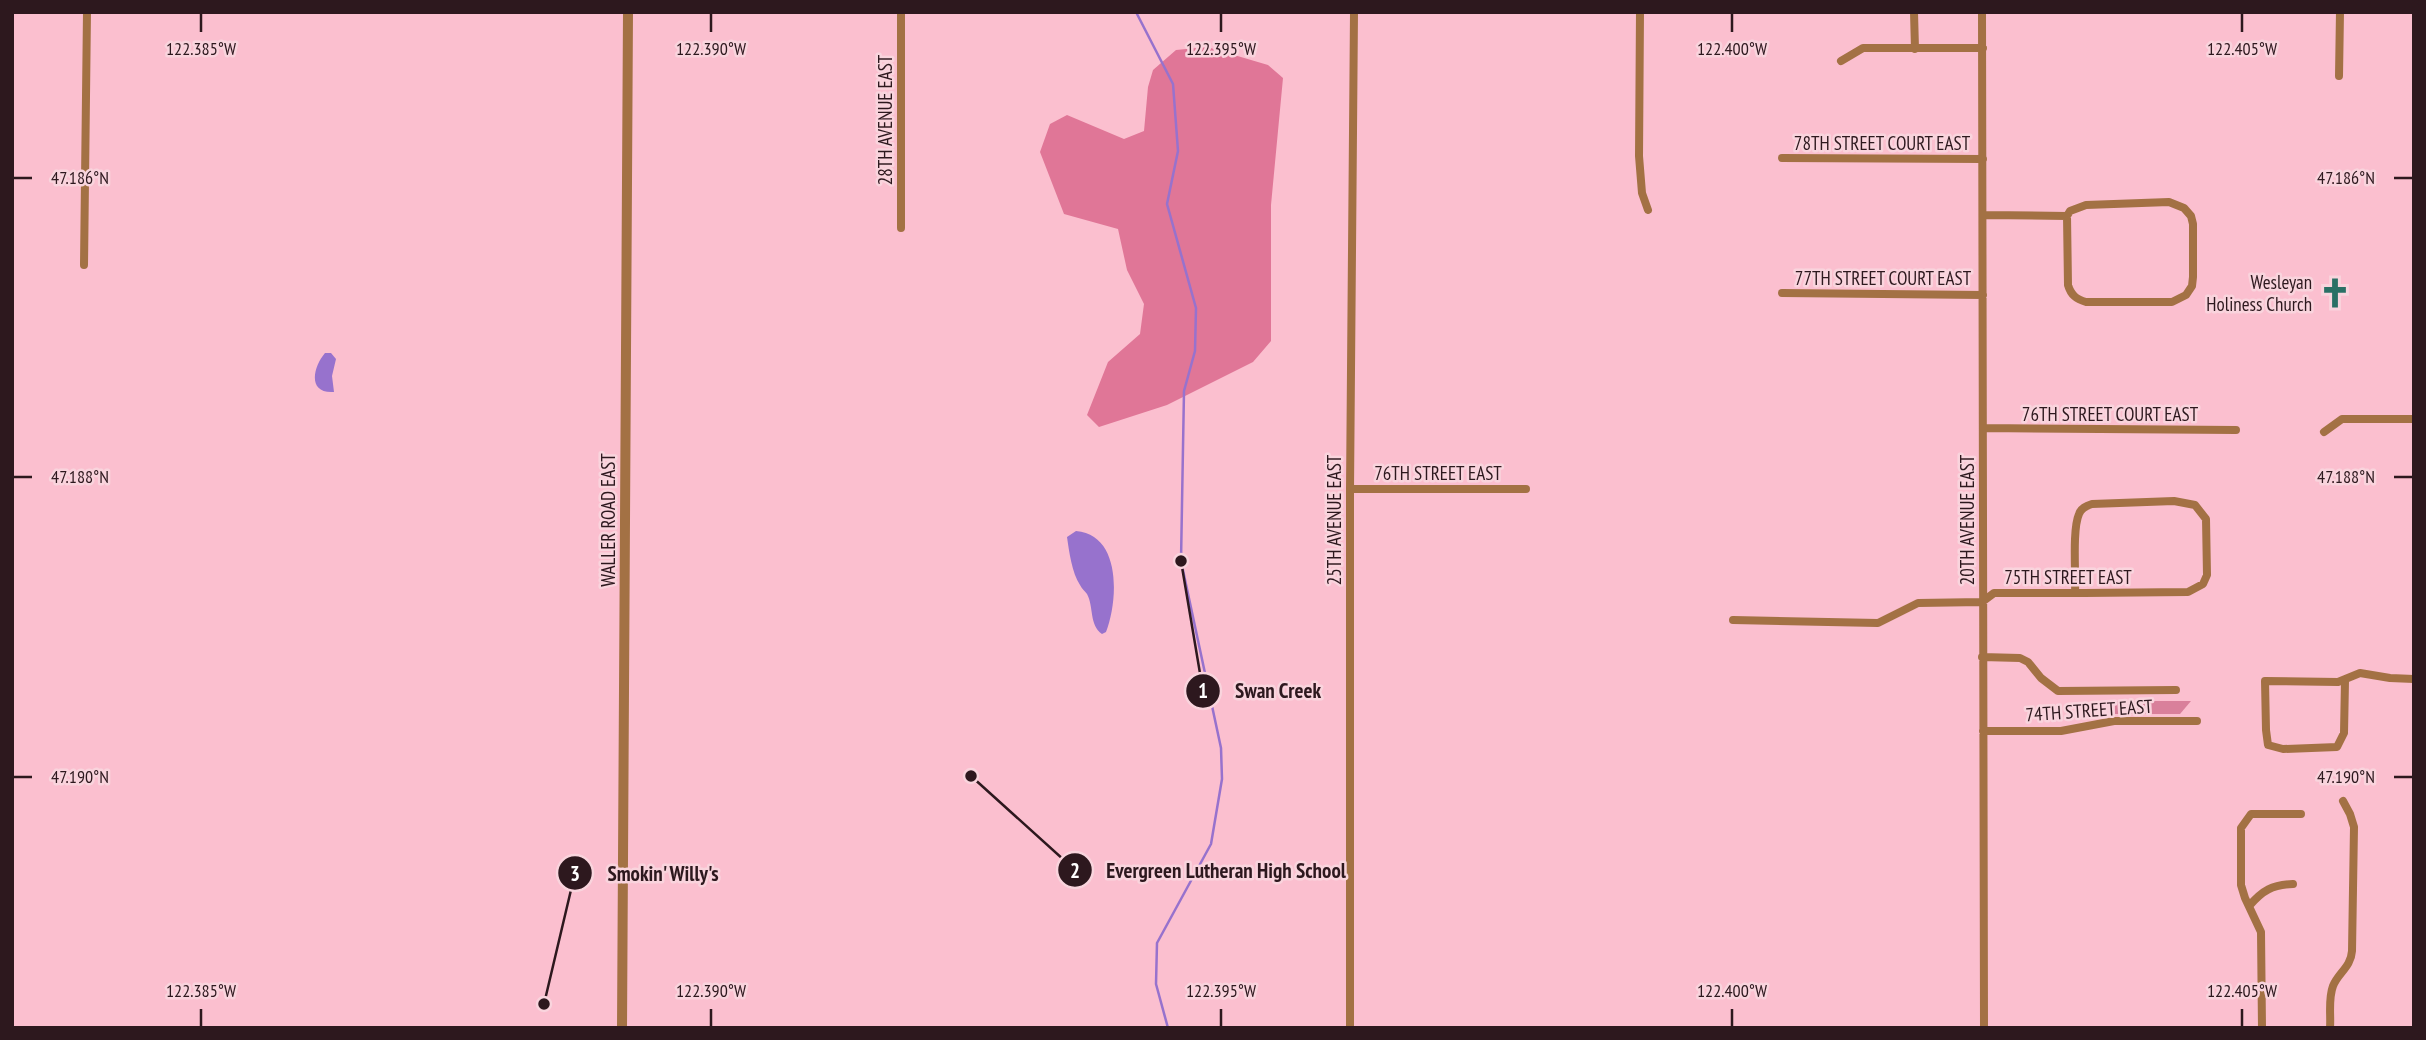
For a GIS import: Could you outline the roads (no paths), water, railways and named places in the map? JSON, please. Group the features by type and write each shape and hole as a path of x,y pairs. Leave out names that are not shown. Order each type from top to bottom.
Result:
{"street":[{"path":"84,265 87,12"},
{"name":"WALLER ROAD EAST","path":"622,1028 628,12"},
{"name":"28TH AVENUE EAST","path":"901,12 901,229"},
{"name":"25TH AVENUE EAST","path":"1350,1028 1350,489 1354,12"},
{"path":"1640,12 1640,156 1642,193 1648,210"},
{"path":"1914,12 1915,49"},
{"name":"20TH AVENUE EAST","path":"1982,12 1984,1028"},
{"path":"2339,76 2340,12"},
{"path":"1841,61 1863,48 1983,48"},
{"name":"78TH STREET COURT EAST","path":"1782,158 1983,159"},
{"path":"2159,202 2178,205 2189,213 2193,224 2193,277 2190,291 2172,302 2085,302 2072,295 2068,285 2067,216 2078,207 2094,204 2159,202"},
{"path":"1984,215 2067,216"},
{"name":"77TH STREET COURT EAST","path":"1782,293 1983,295"},
{"path":"2324,432 2342,419 2414,419"},
{"name":"76TH STREET COURT EAST","path":"1984,428 2236,430"},
{"name":"76TH STREET EAST","path":"1350,489 1526,489"},
{"name":"75TH STREET EAST","path":"1733,620 1878,623 1918,603 1982,602 1994,593 2075,593 2189,592 2203,584 2207,575 2207,527 2203,512 2189,502 2174,501 2092,504 2082,509 2077,529 2075,593"},
{"path":"1982,657 2021,658 2059,691 2109,693 2176,690"},
{"path":"2345,681 2344,733 2337,747 2283,749 2268,745 2265,681 2338,682 2360,673 2414,679"},
{"name":"74TH STREET EAST","path":"1983,730 2070,730 2114,721 2197,721"},
{"path":"2330,1028 2332,990 2335,981 2350,962 2352,951 2354,827 2343,801"},
{"path":"2262,1028 2261,932 2241,885 2241,836 2245,820 2251,814 2301,814"},
{"path":"2249,906 2259,894 2272,886 2293,884"}],"waterway":[{"path":"1136,12 1173,84 1178,151 1167,204 1196,308 1195,351 1184,391 1181,561 1221,748 1222,779 1211,844 1157,943 1156,984 1168,1028"}],"place":[{"name":"Wesleyan Holiness Church","path":"2335,293"},
{"name":"Swan Creek","path":"1181,561"},
{"name":"Evergreen Lutheran High School","path":"971,776"},
{"name":"Smokin' Willy's","path":"544,1004"}]}
